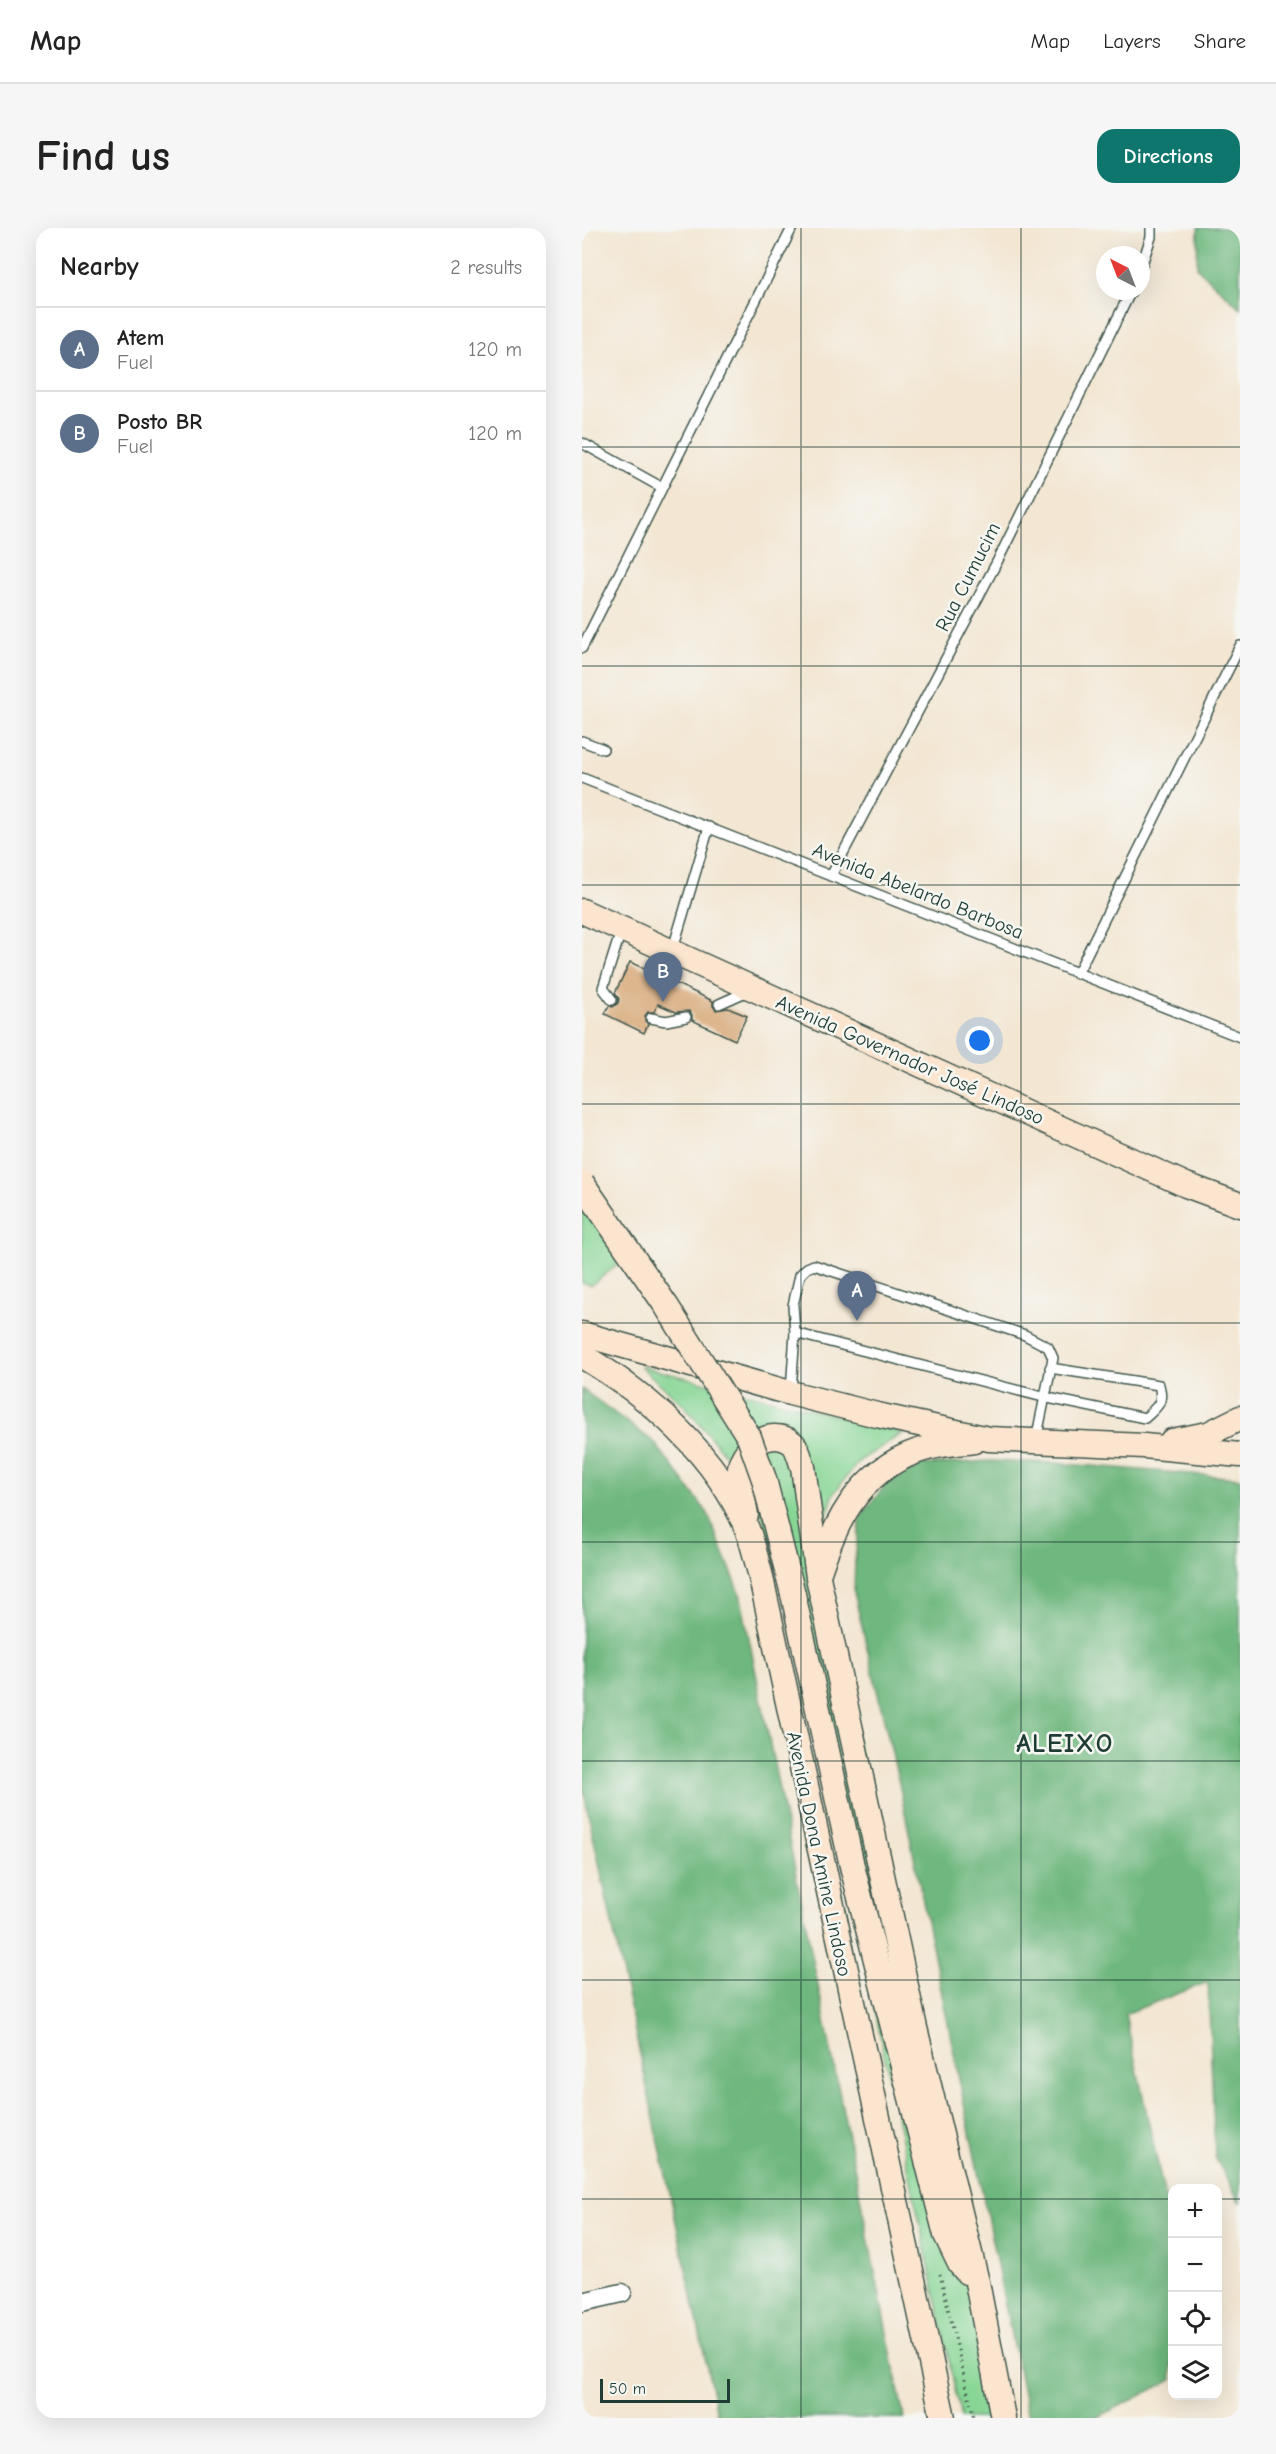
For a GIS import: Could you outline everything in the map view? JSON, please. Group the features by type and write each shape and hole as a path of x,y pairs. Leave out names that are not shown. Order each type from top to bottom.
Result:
{"main road":[{"name":"Avenida Governador José Lindoso","path":"582,911 1186,1185 1240,1205"},
{"path":"582,1183 667,1307 749,1437 764,1479 793,1594 852,1866 946,2235 960,2264 977,2282"},
{"path":"1186,1185 1240,1223"},
{"path":"582,1334 790,1393 877,1415 989,1439 1144,1446 1240,1455"},
{"name":"Avenida Dona Amine Lindoso","path":"582,1356 607,1370 640,1394 681,1432 723,1484 747,1529 760,1573 943,2418"},
{"path":"1144,1446 1208,1434 1240,1418"},
{"path":"747,1529 740,1468 745,1455 753,1444 766,1438 778,1438 790,1442 798,1452 803,1467 818,1577 915,2028 977,2282 1003,2418"},
{"path":"818,1577 835,1527 855,1496 884,1468 928,1448 989,1439"}],"street":[{"path":"582,2302 622,2292"}],"lane":[{"path":"582,648 792,228"},
{"path":"1148,246 1151,228"},
{"name":"Rua Cumucim","path":"831,876 998,560 1127,300"},
{"path":"582,443 661,487"},
{"path":"1077,974 1240,646"},
{"path":"582,741 603,749"},
{"name":"Avenida Abelardo Barbosa","path":"582,778 1240,1037"},
{"path":"672,952 708,827"},
{"path":"612,1000 603,988 622,929"},
{"path":"719,1004 753,989"},
{"path":"651,1018 666,1021 686,1017"},
{"path":"790,1393 795,1333 794,1305 800,1275 814,1265 1025,1335 1048,1347 1053,1358 1043,1397 1036,1441"},
{"path":"795,1333 1043,1397 1145,1418 1158,1407 1162,1396 1159,1385 1050,1368"}],"green space":[{"path":"1198,228 1240,228 1240,308 1197,268"},
{"path":"582,1196 625,1233 616,1266 591,1285 582,1283"},
{"path":"640,1366 903,1433 859,1461 834,1493 817,1544 996,2418 961,2418 782,1572 760,1510 726,1456 684,1405"},
{"path":"582,1389 654,1442 707,1512 740,1593 904,2418 718,2418 582,1784"},
{"path":"989,1461 1055,1463 1240,1478 1240,2203 1215,2157 1208,1982 1125,2014 1168,2211 1168,2382 1096,2418 1028,2418 899,1783 854,1593 855,1559 861,1516 886,1484 922,1465"}],"building":[{"path":"630,962 713,1001 716,1010 728,1008 747,1016 735,1040 692,1020 689,1011 676,1012 658,1004 654,1012 648,1012 645,1016 648,1024 644,1033 605,1014 609,1006 613,1007 618,1003 619,999 615,993"}],"place":[{"name":"Posto BR","path":"663,1002"},
{"name":"Atem","path":"857,1321"}],"district":[{"name":"ALEIXO","path":"1065,1744"}]}
